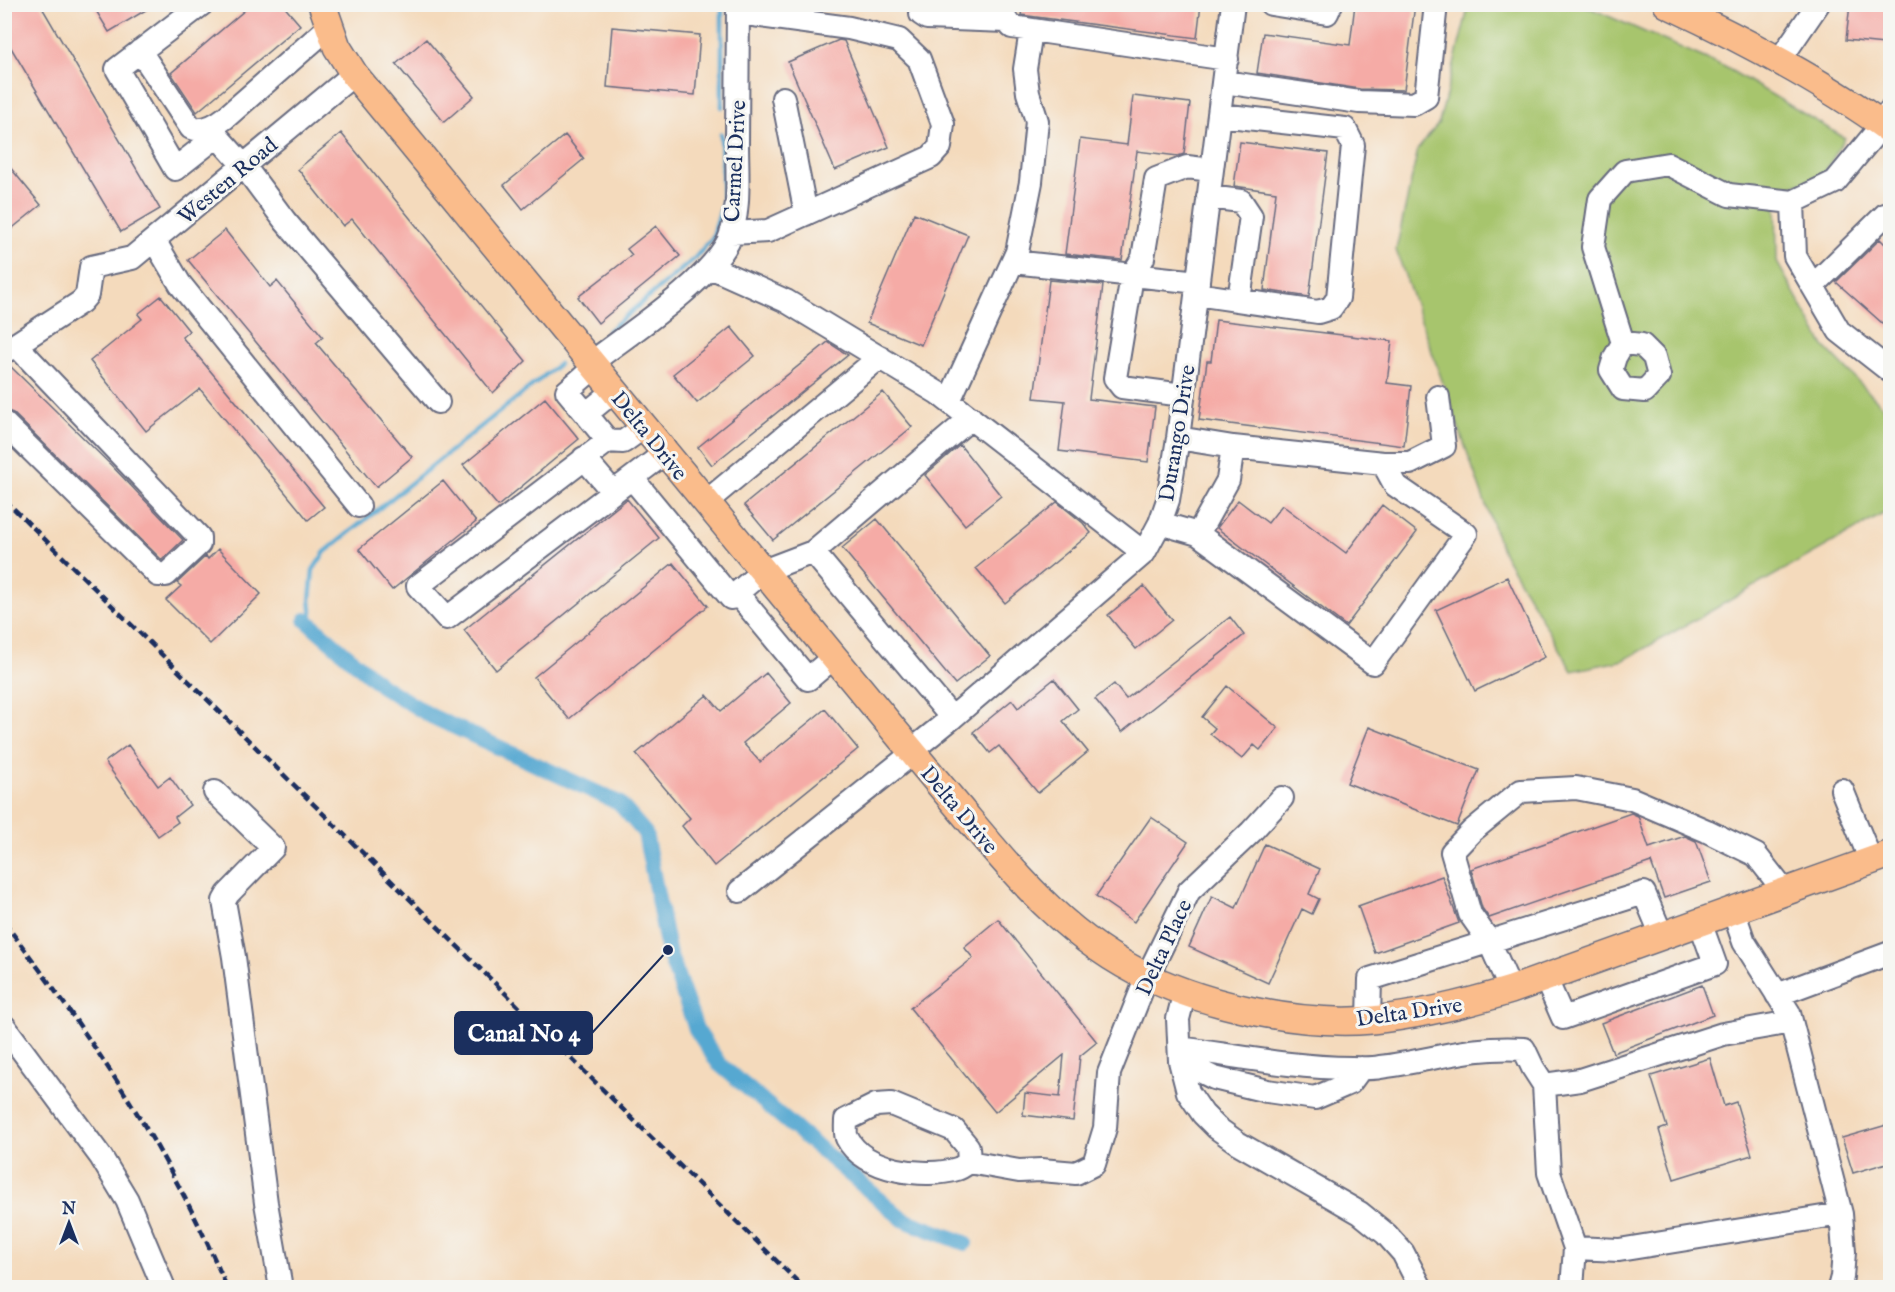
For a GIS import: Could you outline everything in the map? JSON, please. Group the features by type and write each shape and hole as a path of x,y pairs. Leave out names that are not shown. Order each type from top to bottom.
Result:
{"main road":[{"path":"1666,4 1733,34 1888,122"},
{"name":"Delta Drive","path":"326,16 337,47 354,74 1024,885 1059,918 1097,947 1147,976 1185,991 1244,1008 1292,1017 1369,1020 1457,1006 1511,990 1881,858"}],"street":[{"path":"201,4 117,69 175,169 217,136 244,166 285,221 438,402"},
{"path":"921,4 921,14 927,18 1004,13 1012,27 1031,31 1227,59"},
{"name":"Durango Drive","path":"740,891 912,752 1144,553 1160,523 1168,500 1184,395 1233,4"},
{"path":"1271,4 1327,13 1331,4"},
{"path":"1224,82 1359,102 1414,104 1426,97 1437,4"},
{"path":"1779,61 1818,4"},
{"path":"731,232 768,231 931,157 940,147 943,124 919,59 899,40 849,28 738,9"},
{"name":"Carmel Drive","path":"586,414 567,391 593,365 710,267 728,241 735,221 738,9"},
{"path":"140,51 191,128 197,130 217,124 225,118 326,16"},
{"path":"949,401 1017,252 1031,182 1037,121 1028,93 1024,69 1031,31"},
{"name":"Westen Road","path":"10,348 87,296 91,267 132,258 354,74"},
{"path":"783,98 807,214"},
{"path":"1013,262 1132,276 1197,288 1239,300 1318,312 1331,308 1338,298 1353,145 1345,129 1220,115"},
{"path":"1623,343 1593,247 1600,199 1625,171 1668,164 1730,195 1793,202 1835,182 1888,122"},
{"path":"1184,395 1122,387 1115,378 1132,276 1143,258 1156,179 1187,167 1211,170"},
{"path":"1208,197 1241,201 1251,216 1239,300"},
{"path":"1793,202 1795,256 1812,286 1839,331 1890,370"},
{"path":"1812,286 1885,215 1890,215"},
{"path":"154,240 180,285 359,506"},
{"path":"710,267 786,301 949,401 1144,553"},
{"path":"4,423 158,575 166,575 199,544 199,537 10,348"},
{"path":"706,502 880,357"},
{"path":"608,441 586,414 614,391"},
{"path":"1178,438 1233,447 1383,463 1410,463 1444,446 1438,397"},
{"path":"632,478 731,598 763,571 813,552 971,418"},
{"path":"644,427 623,442 608,441 418,586 447,618 665,453"},
{"path":"1198,534 1228,480 1233,447"},
{"path":"584,458 613,492"},
{"path":"1160,523 1198,534 1373,663 1466,534 1395,485 1383,463"},
{"path":"813,552 952,718"},
{"path":"737,593 808,679 834,657"},
{"path":"769,632 796,611"},
{"path":"1511,990 1489,941 1470,914 1452,852 1472,831 1521,791 1576,788 1632,799 1756,855 1785,892"},
{"path":"1842,790 1881,858"},
{"path":"215,792 273,848 228,894 224,901 234,957 266,1203 281,1287"},
{"name":"Delta Place","path":"969,1162 1019,1171 1076,1173 1094,1164 1105,1128 1109,1073 1147,976 1188,891 1251,832 1282,798"},
{"path":"1369,1020 1370,979 1644,893 1662,936"},
{"path":"1733,910 1744,942 1789,1013 1841,1214 1844,1252 1839,1287"},
{"path":"1545,977 1563,1018 1715,964 1700,922"},
{"path":"1776,994 1890,953"},
{"path":"1185,991 1178,1019 1180,1055 1188,1092 1203,1114 1217,1128 1258,1155 1360,1213 1386,1234 1403,1253 1422,1287"},
{"path":"1538,1076 1580,1080 1723,1034 1791,1022"},
{"path":"4,1026 101,1157 126,1200 164,1287"},
{"path":"1180,1055 1324,1068 1379,1068 1498,1047 1524,1049 1538,1076 1549,1173 1575,1248 1572,1287"},
{"path":"1180,1055 1214,1078 1267,1091 1315,1098 1350,1083 1361,1068"},
{"path":"891,1104 954,1130 968,1147 969,1162 957,1169 921,1174 885,1168 862,1155 846,1138 846,1120 876,1105 891,1104"},
{"path":"1575,1248 1619,1250 1841,1214"}],"green space":[{"path":"1469,5 1583,5 1725,67 1845,138 1823,175 1776,192 1777,262 1824,346 1890,414 1890,510 1624,660 1572,671 1502,551 1396,250 1418,149 1439,123"}],"building":[{"path":"4,4 40,4 160,209 121,232 4,36"},
{"path":"92,4 156,4 109,32"},
{"path":"252,4 282,4 300,25 197,112 171,73"},
{"path":"1023,4 1201,4 1197,38 1021,15"},
{"path":"1355,4 1415,4 1404,90 1360,89 1257,73 1263,33 1350,45"},
{"path":"1850,4 1889,4 1884,44 1846,40"},
{"path":"612,27 700,35 695,95 607,87"},
{"path":"426,39 474,96 444,122 396,64"},
{"path":"839,40 844,41 889,147 835,170 788,62"},
{"path":"1133,96 1190,103 1184,154 1178,156 1137,151 1122,260 1065,254 1080,139 1127,145"},
{"path":"341,133 526,361 493,393 352,219 343,226 298,169"},
{"path":"565,135 584,159 523,209 504,185"},
{"path":"1240,142 1328,153 1309,297 1264,290 1276,192 1234,186"},
{"path":"4,160 41,205 4,235"},
{"path":"914,213 968,235 921,345 867,323"},
{"path":"656,226 680,256 598,323 578,297 632,255 627,249"},
{"path":"225,230 270,287 277,281 323,337 316,343 412,457 376,487 188,260"},
{"path":"1880,239 1890,249 1890,330 1836,282"},
{"path":"1049,280 1103,285 1089,399 1155,407 1148,462 1059,451 1065,401 1034,398"},
{"path":"161,296 189,331 182,337 324,507 308,520 200,389 146,431 90,361 142,319 138,314"},
{"path":"1216,320 1392,341 1387,383 1411,386 1404,446 1199,420 1207,361 1211,361"},
{"path":"731,327 755,356 697,403 673,374"},
{"path":"828,342 848,355 712,465 698,447"},
{"path":"8,364 111,465 183,540 162,560 13,413 4,410 4,365"},
{"path":"883,392 912,427 773,540 744,505"},
{"path":"545,398 579,439 498,506 463,465"},
{"path":"960,445 1001,496 965,525 925,475"},
{"path":"443,481 476,522 392,590 359,549"},
{"path":"627,499 659,538 496,670 464,630"},
{"path":"1238,500 1268,523 1282,505 1346,553 1382,505 1417,532 1346,626 1217,528"},
{"path":"1057,502 1083,523 1091,533 1005,603 976,568"},
{"path":"877,519 990,656 955,684 842,548"},
{"path":"218,549 261,594 210,644 166,600 181,586 177,583 206,556 208,559"},
{"path":"673,563 708,606 569,719 534,677"},
{"path":"1507,577 1545,657 1475,691 1436,610"},
{"path":"1144,586 1172,620 1136,649 1108,615"},
{"path":"1230,617 1244,635 1122,732 1095,699 1114,684 1126,699"},
{"path":"766,673 791,703 743,743 760,762 825,709 858,749 714,866 682,826 690,818 636,754 707,695 721,711"},
{"path":"1054,679 1078,709 1063,721 1088,752 1038,793 999,746 990,753 973,732 1012,700 1018,708"},
{"path":"1227,686 1278,728 1260,750 1254,745 1242,759 1210,734 1215,728 1202,717"},
{"path":"1369,727 1479,770 1457,826 1347,783"},
{"path":"128,745 158,786 170,777 190,805 175,817 178,822 158,836 105,762"},
{"path":"1631,813 1638,816 1649,848 1685,836 1696,841 1711,882 1664,898 1651,862 1489,918 1482,908 1471,869"},
{"path":"1151,817 1188,842 1134,922 1096,896"},
{"path":"1265,844 1320,869 1309,894 1319,899 1312,914 1302,909 1268,983 1189,947 1212,896 1236,908"},
{"path":"1442,876 1459,923 1375,953 1358,906"},
{"path":"998,919 1097,1042 1080,1056 1073,1121 1023,1115 1025,1093 1060,1097 1064,1055 995,1112 910,1008 973,958 964,947"},
{"path":"1702,985 1713,1015 1613,1053 1601,1023"},
{"path":"1710,1058 1724,1106 1736,1102 1752,1155 1674,1179 1659,1130 1667,1127 1651,1076"},
{"path":"1890,1124 1890,1162 1853,1173 1842,1138"}],"waterway":[{"path":"722,4 722,107"},
{"path":"608,331 695,258 713,237 723,201 721,134"},
{"path":"313,628 310,600 313,570 325,552 559,364"},
{"path":"306,620 382,686 431,716 619,803 645,833 668,950 696,1029 719,1064 904,1220 965,1243"}],"railway":[{"path":"4,499 804,1288"},
{"path":"4,922 37,965 128,1098 181,1190 227,1288"}],"place":[{"name":"Canal No 4","path":"668,950"}]}
